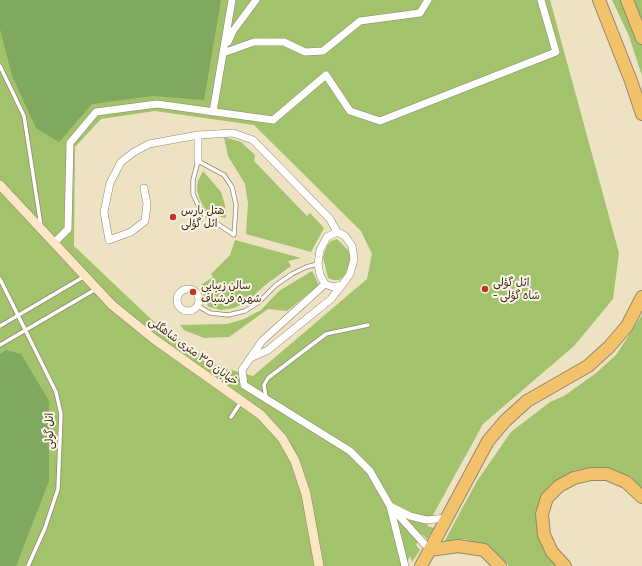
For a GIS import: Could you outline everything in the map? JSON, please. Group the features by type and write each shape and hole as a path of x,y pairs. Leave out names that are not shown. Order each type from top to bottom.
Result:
{"highway":[{"path":"599,0 629,74 642,114"},
{"path":"627,0 642,38"},
{"path":"421,566 488,441 505,421 528,400 588,366 609,347 627,326 642,297"},
{"path":"565,566 552,552 544,535 542,514 547,498 559,486 574,478 591,474 608,474 626,482 642,497"},
{"path":"430,550 458,546 484,550 500,566"}],"street":[{"path":"213,112 232,0"},
{"path":"228,22 237,0"},
{"path":"223,53 232,31 256,0"},
{"path":"223,53 254,42 284,42 305,52 323,51 360,21 420,13 428,0"},
{"path":"54,243 68,229 70,143 96,112 156,104 273,120 326,75 350,111 380,121 556,52 541,0"},
{"path":"144,188 147,204 145,221 131,232 109,240 104,212 110,183 121,162 134,152 149,144 198,135 233,133 253,140 330,219 337,232 345,236 352,246 354,259 350,274 331,299 268,350 250,358"},
{"path":"198,135 198,161"},
{"name":"خیابان ۳۵ متری شاهگلی","path":"0,185 112,305 154,339 261,415 282,438 295,461 306,494 319,566"},
{"path":"337,232 327,236 320,250 318,264 320,275 325,284 333,287 342,285"},
{"path":"325,284 262,341 242,370 244,385 350,451 370,471 390,506 430,550"},
{"path":"390,506 410,516 426,520 447,518"},
{"path":"390,506 405,566"}],"lane":[{"path":"0,66 24,116 42,230"},
{"path":"198,161 224,175 232,187 236,205 234,235 212,220 199,207 193,194 198,161"},
{"path":"198,306 210,313 228,315 245,311 259,302 276,285 292,274 306,267 318,264"},
{"path":"0,326 18,317 85,276"},
{"name":"ائل گولی","path":"0,279 56,392 60,414 58,489 45,528 28,566"},
{"path":"0,345 25,332 97,288"},
{"path":"266,398 264,385 268,378 326,334 368,325"},
{"path":"231,417 241,402"}],"green space":[{"name":"ائل گؤلی - شاه گؤلی","path":"0,0 550,0 619,253 613,299 574,346 483,424 427,526 434,528 427,539 422,534 416,545 420,550 412,562 410,556 405,566 0,566","holes":["155,111 254,125 361,231 372,254 367,279 253,376 217,366 152,320 74,246 75,147 101,119"]},
{"path":"0,0 221,0 204,100 152,96 92,104 59,142 36,128 12,76 0,29"},
{"path":"612,0 642,0 642,76 629,36"},
{"path":"224,137 241,142 255,155 254,161 307,216 310,213 324,228 311,252 246,234 248,203 245,184 228,156"},
{"path":"203,171 221,192 225,205 226,218 214,215 205,209 200,200 197,190 198,181"},
{"path":"337,239 348,250 351,258 344,276 339,280 333,280 328,278 323,257 327,246 331,241"},
{"path":"235,240 301,258 288,261 291,266 264,286 247,302 234,308 221,310 209,307 205,302 201,285 213,277 211,274 230,255"},
{"path":"312,271 319,285 287,311 268,309 229,337 204,338 184,330 180,325 227,324 244,319 261,310 279,291"},
{"path":"642,315 642,491 631,477 603,468 576,470 554,482 541,500 536,526 541,541 555,566 509,566 491,549 464,539 443,544 477,481 511,432 550,402 564,396 596,373 616,355"},
{"path":"6,350 21,354 49,401 49,481 16,566 0,566 0,354"}],"place":[{"name":"هتل پارس ائل گؤلی","path":"173,217"},
{"name":"ائل گؤلی - شاه گؤلی","path":"485,289"},
{"name":"سالن زیبایی شهره فرشباف","path":"193,292"}]}
